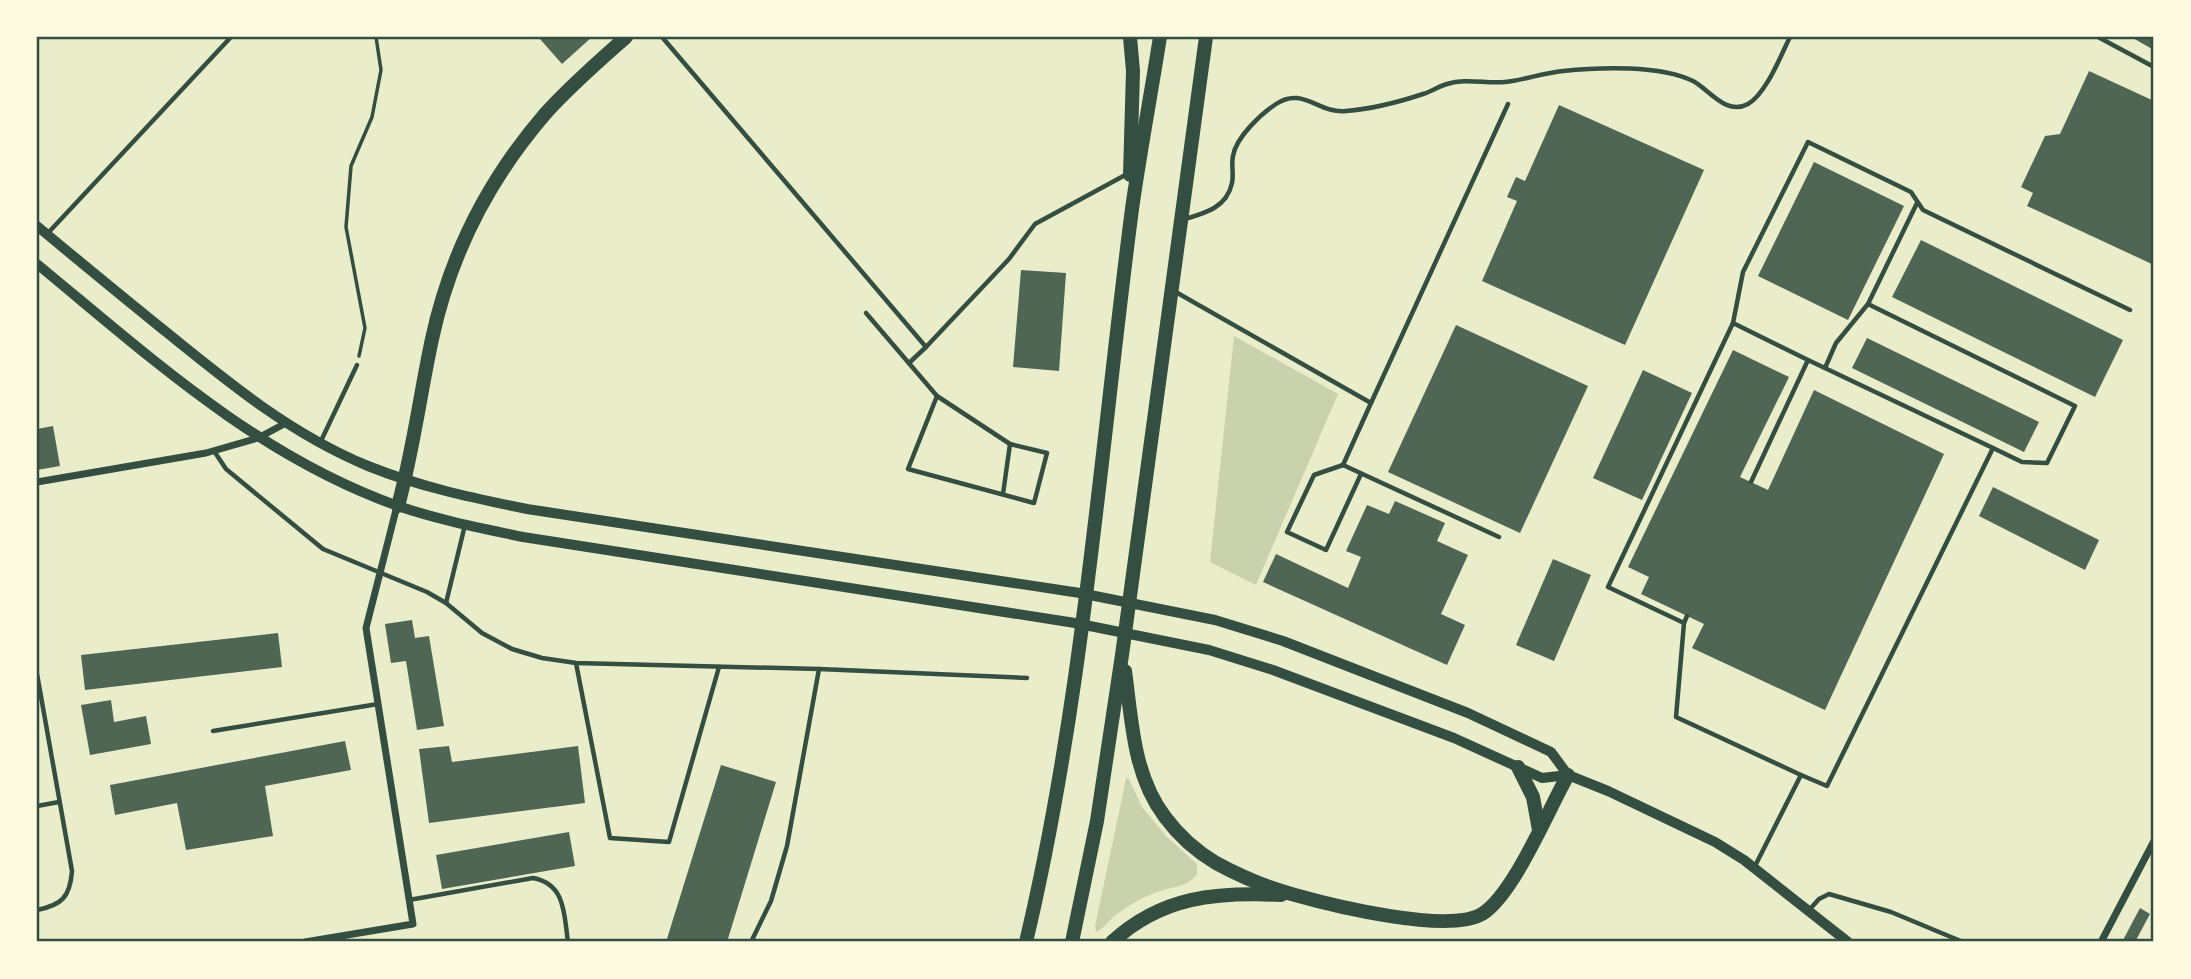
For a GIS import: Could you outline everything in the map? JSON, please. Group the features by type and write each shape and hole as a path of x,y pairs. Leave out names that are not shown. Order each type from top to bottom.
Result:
{"highway":[{"path":"398,506 432,338 448,281 466,235 487,194 514,153 547,113 626,37"},
{"path":"1130,37 1133,71 1130,172 1132,207"},
{"path":"1026,942 1040,885 1066,731 1132,207 1160,37"},
{"path":"1072,942 1097,821 1122,655 1206,37"},
{"path":"1122,655 1136,754 1146,786 1164,816 1186,842 1215,862 1293,895"},
{"path":"1518,767 1533,797 1539,830"},
{"path":"1112,942 1143,917 1174,903 1243,893 1293,895 1436,922 1462,921 1482,914 1498,900 1513,879 1568,775"}],"street":[{"path":"37,226 216,373 286,423 320,443 405,480 459,495 527,509 1005,581 1153,606 1214,620 1283,641 1468,713 1552,752 1568,775"},
{"path":"37,264 196,395 258,438 309,466 398,506 466,525 638,556 1000,611 1119,631 1209,650 1454,738 1542,778 1568,775 1608,791 1715,842 1754,867 1848,942"},
{"path":"37,482 214,451 258,438 286,423"},
{"path":"305,942 413,924 366,628 398,506"},
{"path":"2101,942 2154,841"}],"lane":[{"path":"47,234 231,37"},
{"path":"662,37 926,347"},
{"path":"1180,220 1206,213 1227,197 1233,182 1233,156 1239,142 1277,103 1293,97 1306,99 1330,111 1345,111 1397,101 1446,84 1466,81 1506,82 1563,71 1651,70 1679,75 1696,82 1720,102 1732,106 1747,104 1759,94 1790,37"},
{"path":"2098,37 2154,67"},
{"path":"1343,466 1508,104"},
{"path":"1684,623 1608,587 1733,323 1743,272 1808,142 1910,192 1923,210 2130,310"},
{"path":"909,363 1009,259 1035,224 1130,172"},
{"path":"1825,368 1836,344 1868,304 1918,202"},
{"path":"1170,289 1371,403"},
{"path":"1733,323 2022,462 2047,463 2075,406 1868,304"},
{"path":"866,313 937,396 1010,444 1047,453 1034,503 908,469 937,396"},
{"path":"1751,482 1808,360"},
{"path":"320,443 357,365"},
{"path":"1003,494 1010,444"},
{"path":"1687,616 1684,623 1676,717 1827,786 1993,447"},
{"path":"214,451 226,469 323,549 426,592 446,603 482,632 512,649 542,659 576,663 820,669 1027,678"},
{"path":"1362,474 1326,550 1287,532 1314,475 1343,466 1362,474 1499,537"},
{"path":"446,603 466,525"},
{"path":"576,663 610,838 668,842 719,667"},
{"path":"751,942 771,901 787,846 820,669"},
{"path":"37,674 72,871 71,886 64,899 52,907 37,910"},
{"path":"214,731 377,704"},
{"path":"1754,867 1801,775"},
{"path":"37,806 59,802"},
{"path":"409,900 534,878 545,880 554,886 561,898 568,942"},
{"path":"1809,911 1819,899 1829,894 1891,912 1963,942"}],"path":[{"path":"357,365 365,328 346,227 351,166 372,117 381,70 376,37"}],"green space":[{"path":"1234,336 1338,394 1256,585 1210,562"},
{"path":"1128,777 1142,807 1167,837 1197,864 1197,874 1183,885 1134,903 1096,932 1095,926"}],"building":[{"path":"592,37 562,64 540,39"},
{"path":"2131,37 2154,37 2154,50"},
{"path":"2089,71 2154,101 2154,265 2027,206 2033,193 2021,187 2045,136 2060,134"},
{"path":"1559,105 1704,170 1625,345 1482,281 1517,201 1507,197 1516,177 1525,181"},
{"path":"1814,162 1904,206 1848,320 1758,276"},
{"path":"1921,240 2123,340 2095,397 1892,297"},
{"path":"1021,270 1066,273 1059,371 1013,367"},
{"path":"1456,325 1588,386 1520,533 1388,472"},
{"path":"1867,338 2039,422 2024,452 1852,368"},
{"path":"1733,350 1789,377 1740,477 1768,490 1814,390 1944,454 1825,710 1692,648 1704,624 1641,594 1649,577 1628,567"},
{"path":"1643,370 1692,393 1642,500 1593,478"},
{"path":"53,426 60,466 37,470 37,429"},
{"path":"1993,487 2099,540 2085,570 1979,516"},
{"path":"1395,501 1445,523 1437,541 1468,555 1441,614 1465,625 1447,665 1263,582 1276,554 1348,588 1361,557 1346,551 1367,505 1389,514"},
{"path":"1553,559 1591,575 1554,661 1516,645"},
{"path":"412,620 415,638 429,636 444,726 417,730 406,661 391,663 385,624"},
{"path":"278,633 282,667 85,690 81,655"},
{"path":"111,700 114,722 146,716 151,744 90,755 81,705"},
{"path":"345,741 351,770 265,786 273,836 186,850 177,803 115,815 110,785"},
{"path":"449,746 452,762 578,746 585,803 429,823 419,749"},
{"path":"721,765 776,782 727,942 666,942"},
{"path":"569,832 575,866 442,889 436,855"},
{"path":"2140,908 2150,914 2135,942 2122,942"}]}
